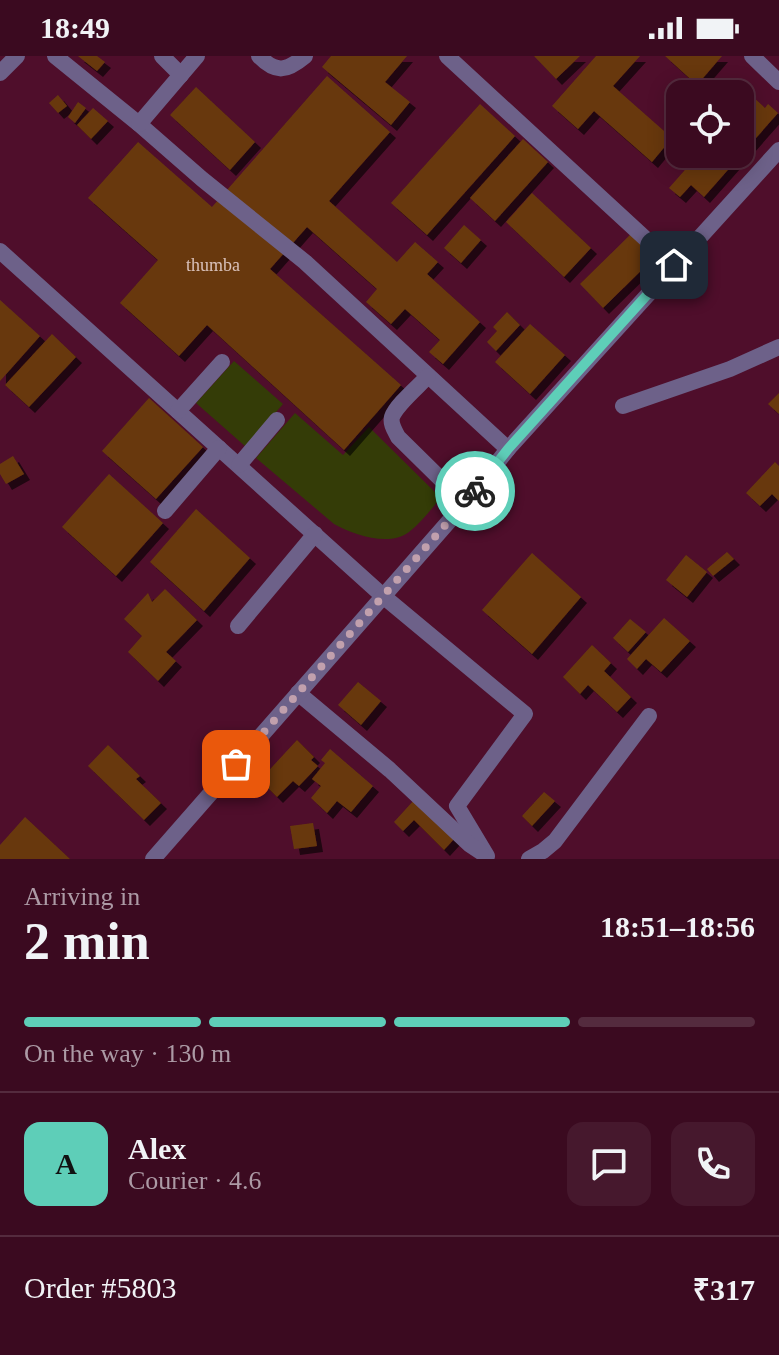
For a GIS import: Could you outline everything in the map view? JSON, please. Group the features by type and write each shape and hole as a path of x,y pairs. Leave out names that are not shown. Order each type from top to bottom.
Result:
{"street":[{"path":"0,73 17,56"},
{"path":"55,56 305,262 508,449"},
{"path":"162,56 181,75"},
{"path":"139,124 197,56"},
{"path":"259,56 268,65 280,69 292,67 305,56"},
{"path":"447,56 674,265"},
{"path":"752,56 779,82"},
{"path":"153,859 465,503 508,449 779,150"},
{"path":"3,259 239,465 383,596 525,714 457,806 492,858"},
{"path":"623,406 730,369 779,347"},
{"path":"178,411 222,362"},
{"path":"428,376 399,406 392,416 392,426 398,437 465,503"},
{"path":"239,465 277,420"},
{"path":"165,511 219,448"},
{"path":"238,626 315,534"},
{"path":"298,693 390,770 469,844 492,858"},
{"path":"529,859 555,841 649,716"}],"green space":[{"path":"234,361 283,404 246,447 196,403"},
{"path":"295,413 343,455 369,427 441,498 409,532 392,539 372,538 334,524 256,458"}],"building":[{"path":"78,56 97,56 105,62 97,71"},
{"path":"331,56 407,56 385,82 410,102 391,125 322,67"},
{"path":"534,56 580,56 556,79"},
{"path":"596,56 640,56 613,86 666,133 666,145 652,162 594,111 578,129 552,106"},
{"path":"665,56 722,56 701,80 691,80"},
{"path":"327,76 390,132 329,201 397,262 415,242 438,262 427,274 480,322 443,364 429,352 440,340 405,309 391,324 366,302 377,289 307,227 270,269 401,385 344,450 207,325 179,356 120,303 158,260 88,198 138,142 212,207"},
{"path":"196,87 255,142 230,170 170,115"},
{"path":"58,95 67,106 58,113 49,103"},
{"path":"754,98 765,108 768,104 778,113 754,140"},
{"path":"78,102 86,108 75,123 68,117"},
{"path":"480,104 515,136 427,235 391,203"},
{"path":"93,108 108,121 91,139 77,125"},
{"path":"523,139 548,162 495,221 470,198"},
{"path":"687,168 730,168 704,197 691,185 680,197 669,188"},
{"path":"532,193 591,248 564,277 506,222"},
{"path":"464,225 481,240 461,263 444,248"},
{"path":"632,233 655,257 603,308 580,284"},
{"path":"0,300 40,336 0,381"},
{"path":"507,312 520,325 496,351 487,342 497,331 493,327"},
{"path":"530,324 565,355 530,394 495,362"},
{"path":"52,334 76,357 29,407 5,385"},
{"path":"779,393 779,414 768,404"},
{"path":"149,398 203,447 156,499 102,451"},
{"path":"13,456 24,474 6,484 0,474 0,464"},
{"path":"775,462 779,466 779,501 772,494 760,506 746,493"},
{"path":"109,474 163,523 116,576 62,527"},
{"path":"196,509 250,558 204,611 150,562"},
{"path":"727,552 734,559 713,576 707,569"},
{"path":"532,553 581,597 532,654 482,610"},
{"path":"686,555 707,572 687,597 666,580"},
{"path":"165,589 197,620 166,652 176,661 158,681 128,652 142,636 124,619 148,593 152,602"},
{"path":"664,618 690,641 661,672 646,659 637,669 627,659"},
{"path":"630,619 646,632 628,652 613,638"},
{"path":"592,645 611,663 604,671 631,697 617,712 588,685 580,694 563,677"},
{"path":"358,682 381,701 361,725 338,705"},
{"path":"297,740 314,757 311,760 318,766 299,786 293,781 277,797 260,780"},
{"path":"108,745 140,776 136,779 161,803 144,820 88,766"},
{"path":"330,749 373,786 351,812 337,801 327,813 311,798 321,786 312,779 325,763 321,760"},
{"path":"544,792 555,801 532,826 522,816"},
{"path":"415,799 455,838 444,850 414,820 403,831 394,822"},
{"path":"25,817 70,859 0,859 0,845"},
{"path":"313,823 317,846 294,849 290,826"}],"way so far":[{"path":"236,764 475,491"}],"route":[{"path":"475,491 508,449 674,265"}]}
